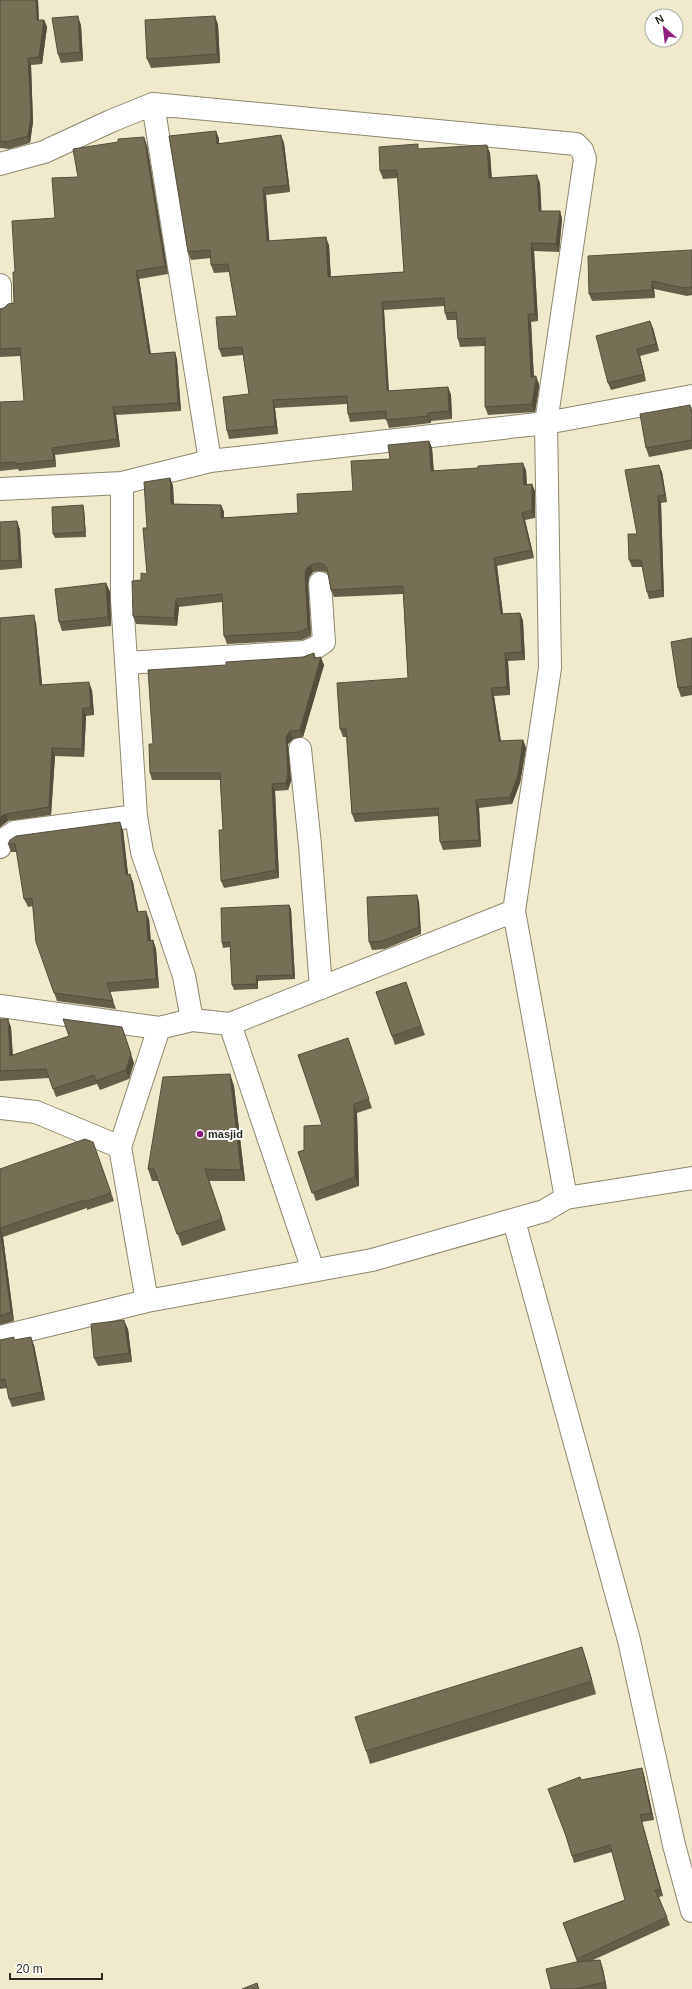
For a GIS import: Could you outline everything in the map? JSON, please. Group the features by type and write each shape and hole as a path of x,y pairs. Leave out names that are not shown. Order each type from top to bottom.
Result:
{"street":[{"path":"0,164 44,152 111,121 153,104 576,144 582,150 584,159 546,422 550,668 514,911 566,1198"},
{"path":"153,104 210,461"},
{"path":"0,285 0,305"},
{"path":"0,489 122,483 210,461 546,422 692,396"},
{"path":"122,483 122,599 136,816 142,852 184,976 192,1020"},
{"path":"126,663 305,652 315,648 324,642 320,583"},
{"path":"300,749 310,845 321,988"},
{"path":"0,847 3,840 15,832 136,816"},
{"path":"0,1006 160,1028 192,1020 230,1024 514,911"},
{"path":"230,1024 314,1270"},
{"path":"147,1301 120,1147 160,1028"},
{"path":"0,1108 36,1112 120,1147"},
{"path":"0,1337 147,1301 372,1260 544,1212 566,1198 692,1178"},
{"path":"514,1221 629,1640 674,1845 692,1912"}],"building":[{"path":"0,0 36,0 37,20 44,20 39,57 28,58 31,115 28,136 6,142 0,141"},
{"path":"78,16 80,52 58,54 52,18"},
{"path":"215,16 217,54 147,59 145,20"},
{"path":"216,131 217,144 281,135 288,185 263,188 267,241 326,237 328,277 404,272 397,170 380,171 379,147 418,144 418,149 487,145 489,178 537,175 539,211 560,211 556,244 531,243 535,314 528,314 531,377 536,376 532,404 485,407 485,338 458,339 456,312 445,313 444,298 382,302 387,391 448,387 449,411 428,413 428,416 386,420 386,411 348,414 347,396 273,400 275,426 227,431 223,397 249,394 242,347 219,349 216,317 237,316 228,264 211,265 210,250 188,252 169,136"},
{"path":"144,137 165,266 136,271 149,354 175,352 178,403 113,407 117,439 52,448 54,460 16,464 16,462 0,463 0,402 24,401 20,348 0,349 0,309 4,308 8,304 14,303 13,272 15,272 12,221 55,218 52,178 78,177 73,149 118,142 118,139"},
{"path":"692,250 692,287 684,288 652,281 652,290 589,294 588,256"},
{"path":"650,321 656,344 637,349 644,374 608,383 596,336"},
{"path":"690,405 692,414 692,440 646,448 640,414"},
{"path":"429,441 431,471 523,463 524,485 532,484 532,510 522,513 531,550 494,558 501,614 520,613 522,652 505,653 507,687 491,688 499,741 523,740 518,775 510,797 476,800 479,840 440,842 438,808 352,814 346,729 340,729 337,683 408,678 403,586 331,590 327,568 323,564 317,563 311,565 306,569 305,576 308,628 299,632 224,636 222,594 176,599 174,618 133,616 132,581 141,580 141,573 147,574 143,528 147,528 144,482 170,478 171,504 221,505 221,518 298,513 297,494 353,491 351,461 390,459 388,445"},
{"path":"659,465 665,495 658,496 662,590 647,592 641,560 629,560 628,534 637,534 625,470"},
{"path":"83,505 85,532 53,534 52,507"},
{"path":"17,521 19,560 0,561 0,522"},
{"path":"106,583 108,617 59,622 55,589"},
{"path":"34,615 40,685 89,682 91,708 83,708 82,749 52,748 49,807 6,814 0,817 0,618"},
{"path":"692,638 692,686 678,688 671,642"},
{"path":"314,653 314,658 321,657 300,730 290,731 286,737 288,774 286,783 272,784 276,870 221,881 219,830 223,830 220,773 150,773 149,744 153,744 148,670 226,665 226,662 303,657"},
{"path":"120,822 126,875 130,874 137,912 146,911 148,941 153,940 156,979 107,983 113,1001 54,993 36,942 32,898 24,899 15,843 8,844 10,840 16,836"},
{"path":"417,895 419,927 382,941 369,942 367,897"},
{"path":"289,905 293,975 256,976 257,984 232,985 230,942 222,943 221,908"},
{"path":"406,982 421,1026 392,1036 376,992"},
{"path":"0,1019 8,1019 10,1056 69,1036 63,1019 122,1027 131,1054 126,1070 96,1081 94,1075 53,1089 46,1069 0,1071"},
{"path":"348,1038 369,1099 354,1104 355,1177 312,1193 298,1152 304,1150 304,1126 322,1125 298,1055"},
{"name":"masjid","path":"230,1074 241,1170 205,1169 222,1219 177,1234 154,1169 148,1169 163,1077"},
{"path":"85,1139 93,1142 111,1193 84,1202 84,1200 0,1228 0,1169"},
{"path":"0,1228 11,1312 0,1316"},
{"path":"124,1320 129,1353 94,1358 91,1324"},
{"path":"14,1337 14,1340 31,1337 42,1392 9,1399 5,1379 0,1380 0,1340"},
{"path":"582,1647 592,1681 366,1751 355,1717"},
{"path":"642,1768 651,1813 640,1815 660,1889 655,1890 667,1917 577,1959 563,1923 625,1900 610,1845 572,1856 548,1789 580,1777 581,1780"},
{"path":"600,1960 605,1982 575,1989 551,1989 546,1969 576,1962"},
{"path":"257,1983 259,1989 242,1989"}],"place":[{"name":"masjid","path":"200,1134"}]}
